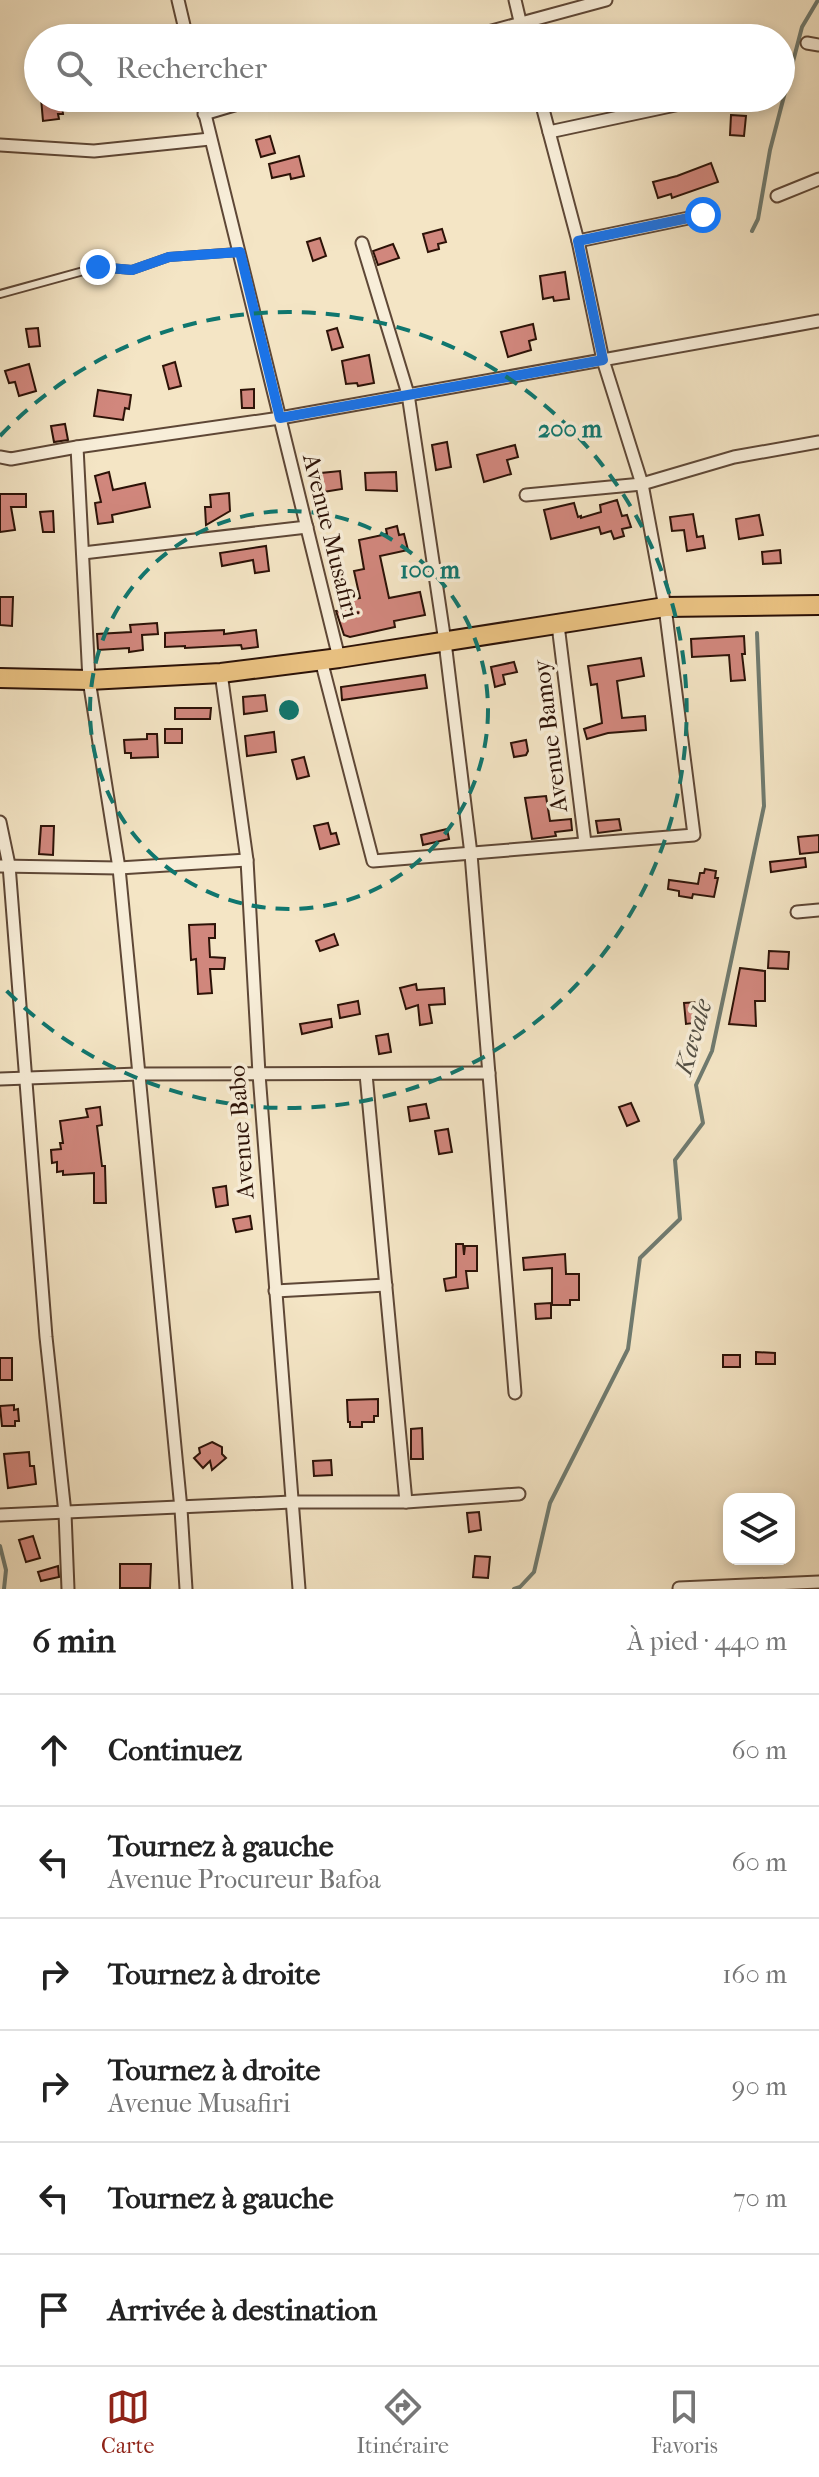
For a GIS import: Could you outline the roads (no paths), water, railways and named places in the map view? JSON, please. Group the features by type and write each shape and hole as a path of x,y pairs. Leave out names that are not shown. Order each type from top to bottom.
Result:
{"main road":[{"path":"0,678 89,680 221,673 665,607 819,605"}],"street":[{"path":"178,0 184,24"},
{"path":"515,0 520,22"},
{"path":"513,24 606,0"},
{"path":"204,114 211,112"},
{"path":"471,854 694,835 665,607 642,484 603,360 578,241 544,112"},
{"path":"549,132 643,112"},
{"name":"Avenue Musafiri","path":"204,114 307,527 330,659 373,861 471,854"},
{"path":"0,145 94,151 210,139"},
{"path":"777,196 819,179"},
{"path":"578,241 703,215"},
{"path":"362,243 408,394 445,642 471,854 515,1393"},
{"path":"0,457 11,459 280,418 819,321"},
{"path":"526,495 642,484 734,457 819,442"},
{"path":"77,447 89,680 119,868 181,1509 186,1589"},
{"path":"83,553 307,527"},
{"name":"Avenue Bamoy","path":"558,625 585,843"},
{"name":"Avenue Babo","path":"221,673 247,860 259,1074 299,1589"},
{"path":"0,822 46,1337 65,1513 68,1589"},
{"path":"4,866 119,868 247,860"},
{"path":"797,912 819,910"},
{"path":"0,1079 138,1074 489,1073"},
{"path":"366,1074 406,1502"},
{"path":"275,1291 386,1285"},
{"path":"0,1515 292,1502 406,1502 519,1494"},
{"path":"679,1588 811,1585"}],"lane":[{"path":"0,294 98,267 132,270 169,257 240,252"}],"waterway":[{"path":"795,54 802,27 818,0"},
{"path":"752,231 758,219 780,112"},
{"name":"Kavale","path":"514,1589 534,1572 550,1503 628,1349 640,1258 680,1219 675,1160 703,1123 696,1085 712,1051 764,806 757,633"},
{"path":"0,1546 6,1570 4,1589"}]}
